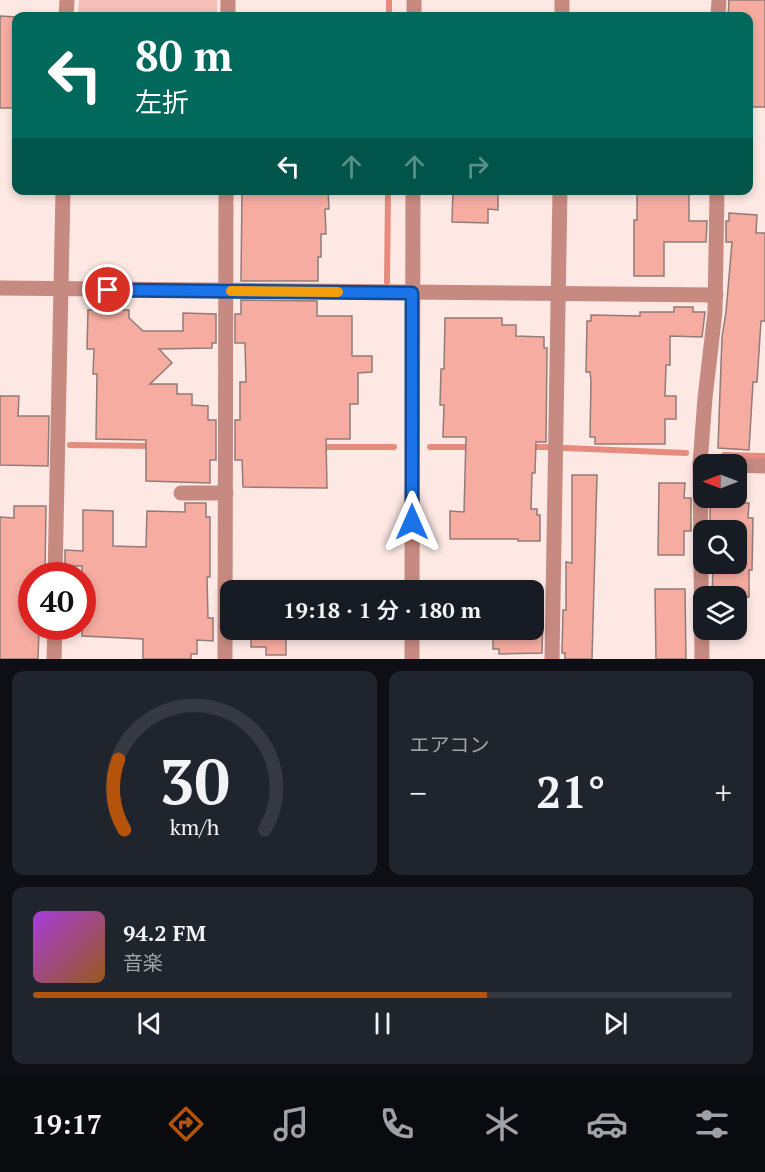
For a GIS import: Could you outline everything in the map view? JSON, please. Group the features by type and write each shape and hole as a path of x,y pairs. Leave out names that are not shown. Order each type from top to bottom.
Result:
{"street":[{"path":"55,562 63,195"},
{"path":"225,659 226,195"},
{"path":"412,580 413,195"},
{"path":"552,659 560,195"},
{"path":"701,454 716,295 717,195"},
{"path":"0,288 716,295"},
{"path":"747,465 765,466"},
{"path":"181,494 226,493"},
{"path":"700,508 702,659"},
{"path":"54,659 55,640"},
{"path":"412,640 412,659"}],"shaded area":[{"path":"79,0 217,0 217,12 78,12"}],"building":[{"path":"729,0 765,0 765,107 753,107 753,12 728,12"},
{"path":"0,16 12,17 12,108 0,108"},
{"path":"242,195 328,195 329,209 325,209 326,234 321,234 321,257 318,257 318,281 241,281"},
{"path":"453,195 498,195 498,210 488,209 488,223 452,222"},
{"path":"637,195 689,195 689,221 707,221 706,242 664,242 664,276 634,276 634,220 637,220"},
{"path":"729,213 757,215 756,233 765,233 765,321 761,321 757,382 753,382 749,450 718,448 722,337 732,242 726,242 726,221 729,221"},
{"path":"241,300 317,301 317,316 352,316 352,356 372,356 372,372 358,373 358,404 350,404 350,439 326,439 327,488 243,487 242,460 235,460 235,420 240,420 240,382 246,382 245,343 235,343 235,314 241,314"},
{"path":"674,307 693,307 693,312 705,312 702,337 670,336 670,365 666,365 665,396 676,396 676,419 665,419 665,444 595,444 595,437 590,437 591,381 590,372 586,372 587,321 591,321 591,315 640,316 640,312 674,312"},
{"path":"88,310 129,310 129,318 143,331 183,331 183,313 216,314 216,343 212,343 212,348 159,349 172,363 150,384 177,384 177,394 192,394 192,405 208,406 208,420 216,420 216,460 210,460 210,483 146,481 146,440 96,439 97,374 93,374 94,349 87,349"},
{"path":"445,318 502,318 502,325 516,325 516,336 544,337 544,348 547,348 546,442 536,442 531,509 537,509 537,515 540,515 540,541 450,539 450,511 464,512 466,437 443,437 444,405 440,405 441,369 444,369"},
{"path":"0,396 19,396 18,416 49,416 48,466 0,465"},
{"path":"572,475 597,475 592,659 565,659 565,653 562,653 563,610 566,610 566,562 572,563"},
{"path":"659,483 685,483 684,498 691,498 691,531 684,531 684,555 658,555"},
{"path":"185,503 206,503 206,517 210,517 210,577 207,577 208,618 213,618 213,641 197,640 197,654 191,654 191,659 143,659 143,639 96,637 96,562 65,562 65,550 83,551 83,510 113,511 113,546 146,547 147,511 185,512"},
{"path":"747,503 749,503 748,518 753,518 749,597 747,597 747,586 712,586 713,574 747,574 747,520 710,520 710,508 747,508"},
{"path":"14,506 46,506 45,562 18,562 18,640 39,640 38,659 0,659 0,517 14,518"},
{"path":"655,589 685,589 686,659 656,659"},
{"path":"251,640 286,640 286,655 266,655 266,647 251,647"},
{"path":"493,640 542,640 542,653 499,654 499,649 493,649"}],"waterway":[{"path":"389,0 389,12"},
{"path":"387,282 388,195"},
{"path":"70,445 153,446"},
{"path":"320,447 394,447"},
{"path":"430,447 472,447"},
{"path":"530,447 549,447"},
{"path":"564,448 686,453"},
{"path":"747,456 765,456"}],"slow traffic":[{"path":"231,291 338,292"}],"route":[{"path":"108,290 412,293 412,522"}]}
